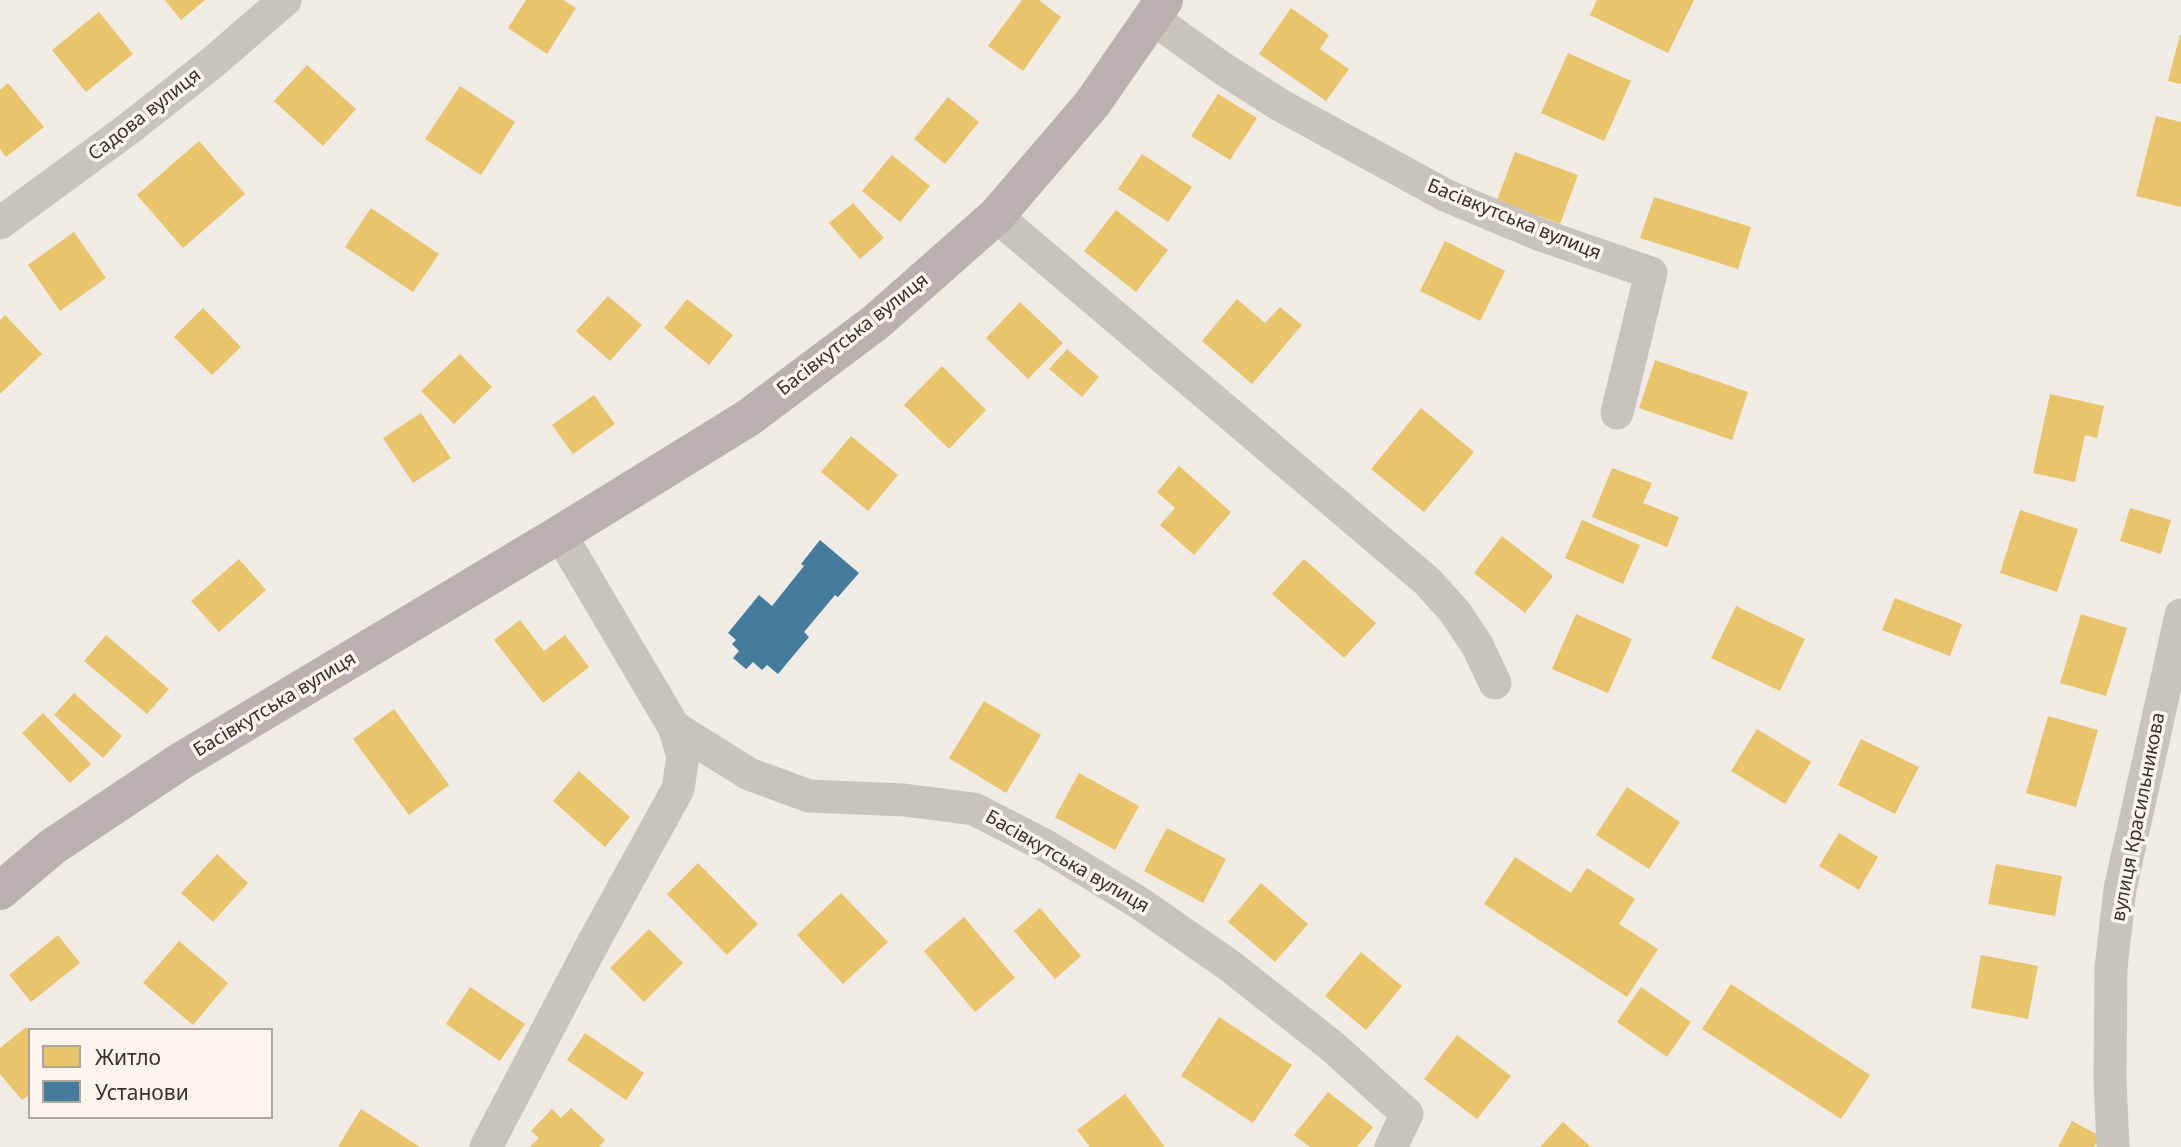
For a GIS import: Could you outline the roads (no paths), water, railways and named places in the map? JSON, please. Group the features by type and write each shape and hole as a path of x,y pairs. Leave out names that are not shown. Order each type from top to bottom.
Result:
{"main road":[{"name":"Басівкутська вулиця","path":"0,891 52,847 181,761 560,534 747,418 876,322 996,216 1092,104 1158,9"}],"street":[{"name":"Садова вулиця","path":"0,223 127,130 212,63 285,0"},
{"name":"Басівкутська вулиця","path":"1158,9 1222,68 1280,105 1447,196 1541,235 1651,274 1617,413"},
{"path":"996,216 1427,581 1455,612 1470,634 1495,683"},
{"name":"Басівкутська вулиця","path":"486,1147 678,789 683,756 674,727 560,534"},
{"name":"вулиця Красильникова","path":"2113,1147 2110,1080 2112,968 2120,889 2181,615"},
{"name":"Басівкутська вулиця","path":"674,727 749,774 809,796 904,800 974,809 1046,846 1141,904 1230,966 1333,1047 1407,1114 1391,1147"}]}
